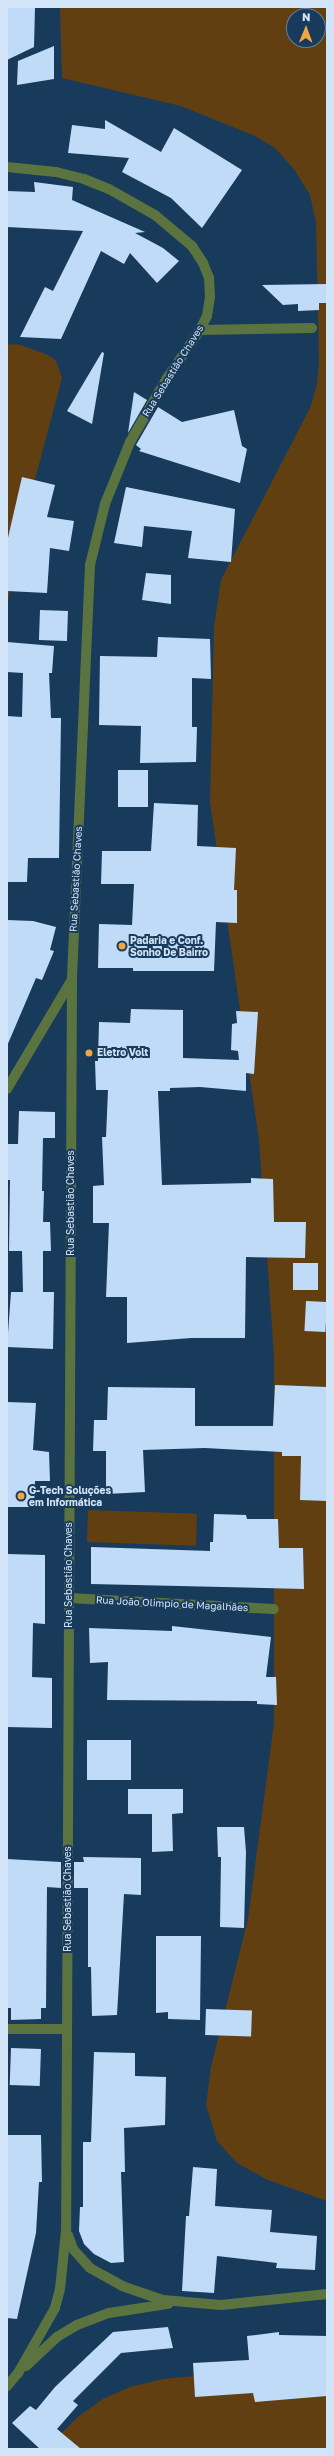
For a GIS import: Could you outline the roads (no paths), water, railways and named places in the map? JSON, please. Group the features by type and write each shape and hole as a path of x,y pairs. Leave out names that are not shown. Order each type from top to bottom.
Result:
{"street":[{"name":"Rua Sebastião Chaves","path":"7,167 56,172 84,179 132,200 174,230 192,246 203,263 209,278 210,297 207,316 200,330 163,384 130,442 105,504 90,565 72,979 66,2231 60,2289 55,2308 18,2372 7,2386"},
{"path":"200,330 312,328"},
{"path":"7,1089 72,979"},
{"name":"Rua João Olimpio de Magalhães","path":"69,1598 274,1609"},
{"path":"7,2029 67,2029"},
{"path":"66,2231 79,2258 104,2278 141,2294 184,2303"},
{"path":"18,2372 57,2337 76,2325 125,2309 184,2303 236,2304 327,2294"}],"place":[{"name":"Padaria e Conf. Sonho De Bairro","path":"122,946"},
{"name":"Eletro Volt","path":"89,1053"},
{"name":"G-Tech Soluções em Informática","path":"21,1496"}]}
